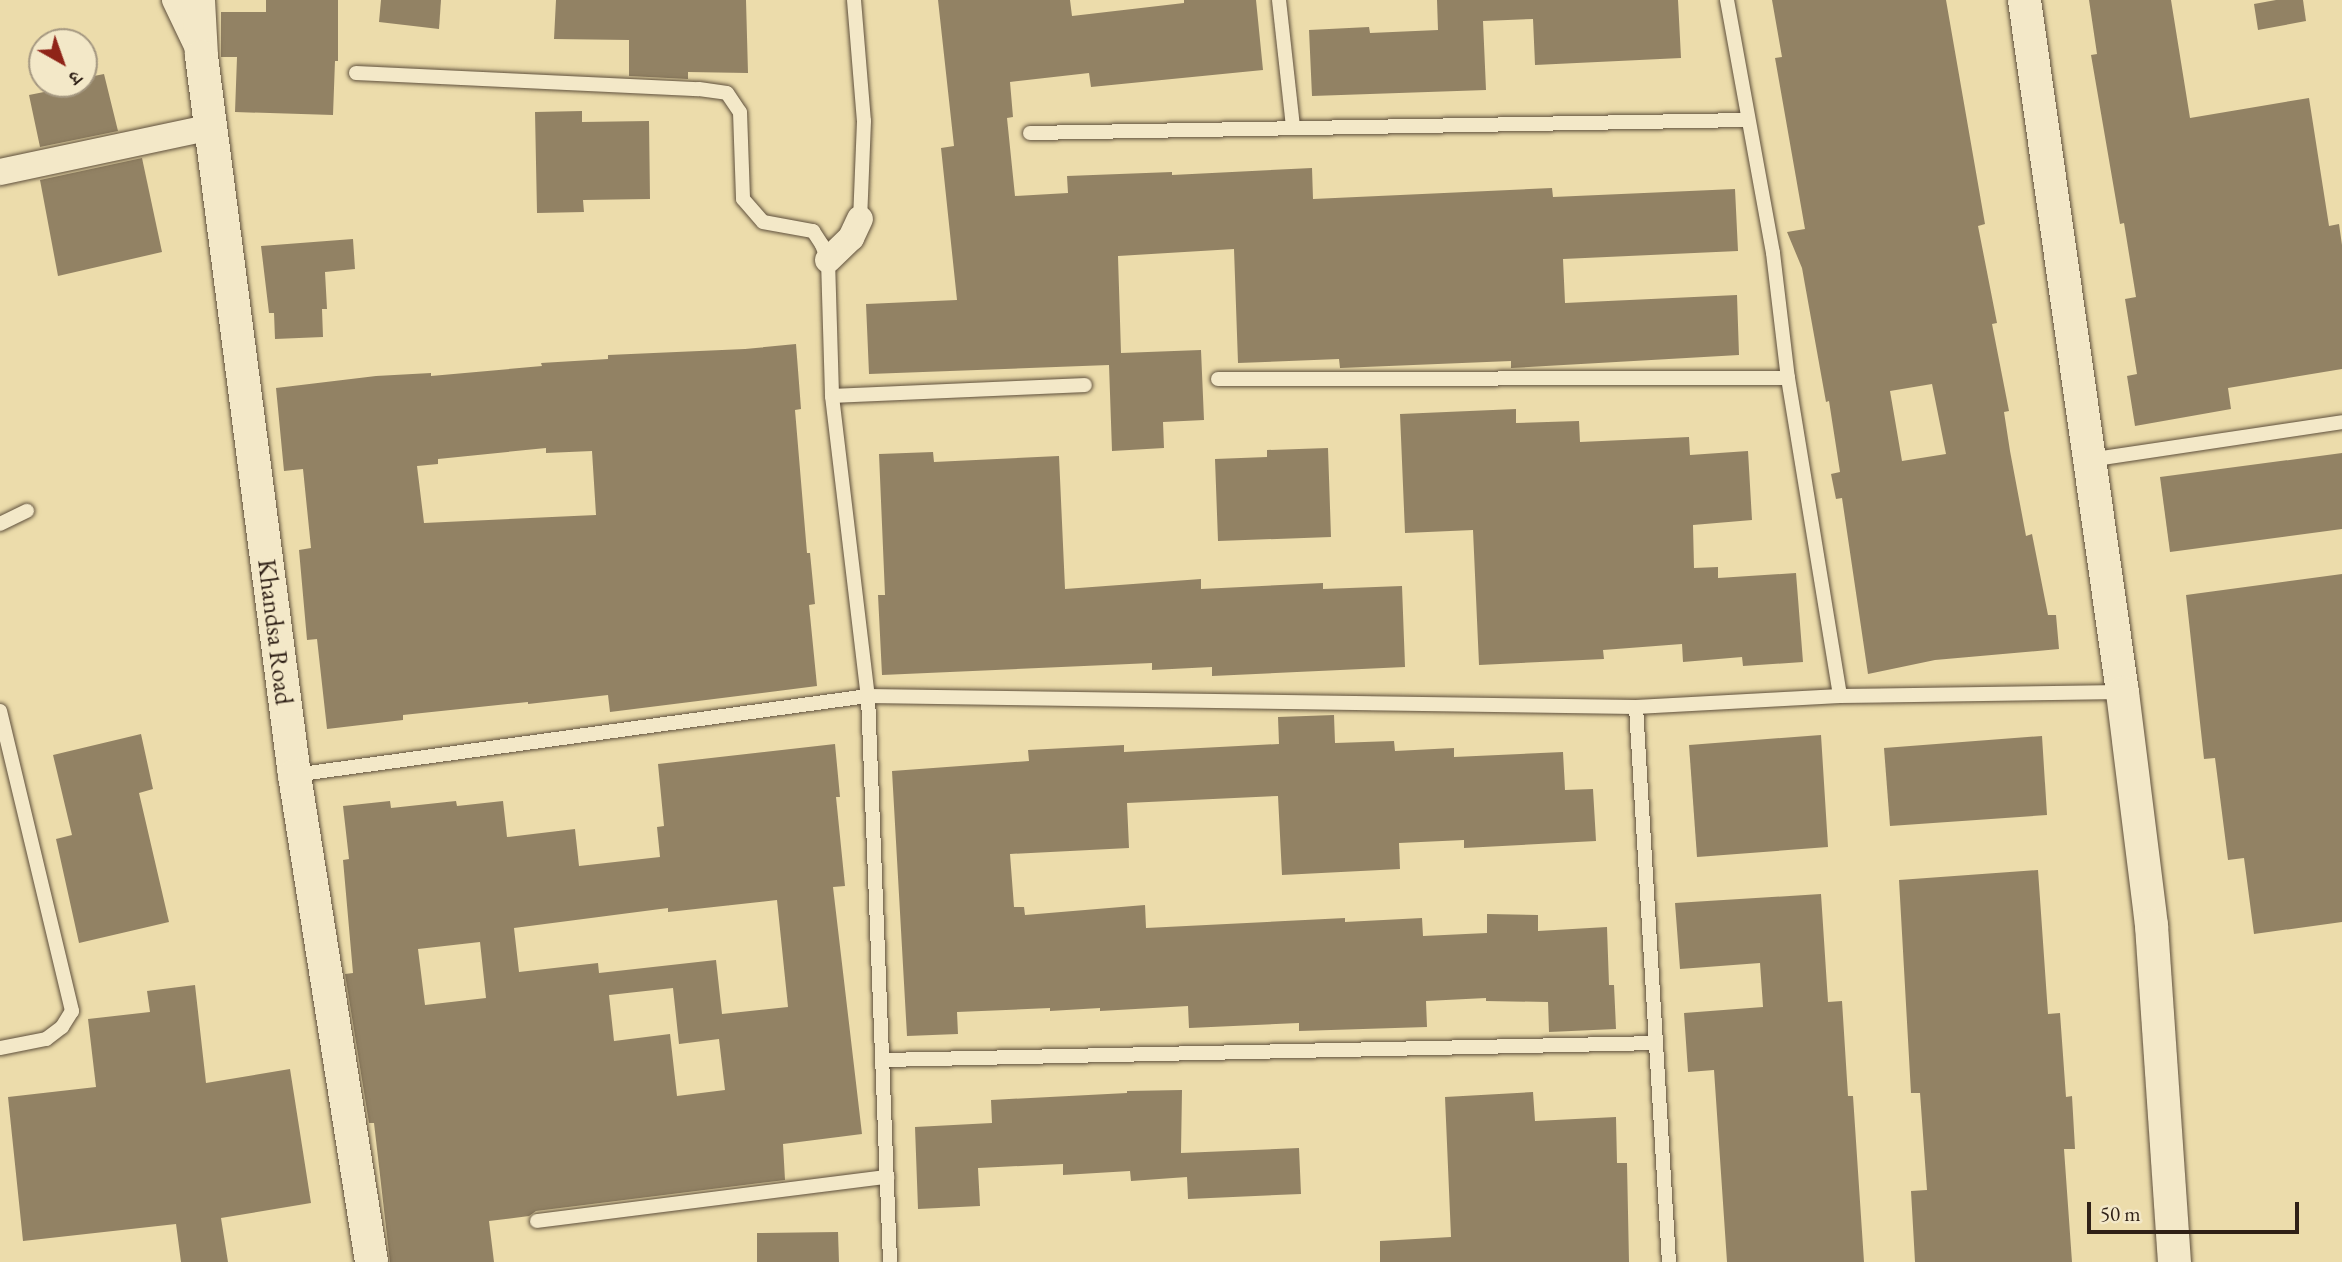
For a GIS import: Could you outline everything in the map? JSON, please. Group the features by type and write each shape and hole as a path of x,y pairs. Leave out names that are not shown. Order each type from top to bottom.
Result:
{"street":[{"path":"175,0 201,56"},
{"name":"Khandsa Road","path":"198,0 201,56 294,775 371,1262"},
{"path":"2024,0 2122,692 2151,925 2174,1262"},
{"path":"0,172 211,127"},
{"path":"828,260 851,238 860,219"}],"lane":[{"path":"854,0 864,121 860,219"},
{"path":"1279,0 1293,126"},
{"path":"1727,0 1773,253 1788,378 1840,696"},
{"path":"356,73 699,89 727,93 740,112 743,199 763,222 813,231 828,260 832,396 869,696 890,1262"},
{"path":"1030,133 1293,126 1747,120"},
{"path":"1219,379 1788,378"},
{"path":"832,396 1085,385"},
{"path":"2089,460 2342,422"},
{"path":"0,524 27,511"},
{"path":"294,775 869,696 1636,707 1840,696 2122,692"},
{"path":"1636,707 1669,1262"},
{"path":"0,711 72,1011 62,1027 46,1039 0,1048"},
{"path":"884,1060 1655,1043"},
{"path":"537,1221 887,1177"}],"building":[{"path":"266,0 338,0 338,61 335,61 333,115 235,112 237,57 221,57 221,12 266,12"},
{"path":"381,0 441,0 439,29 379,22"},
{"path":"556,0 746,0 748,73 688,72 688,79 629,76 629,40 554,39"},
{"path":"938,0 1070,0 1072,16 1184,3 1184,0 1256,0 1263,70 1091,87 1089,73 1010,82 1013,117 1007,118 1015,196 1068,193 1067,176 1172,172 1172,175 1312,168 1313,199 1552,188 1553,197 1735,189 1738,251 1563,259 1565,303 1737,295 1739,355 1511,368 1511,361 1340,368 1339,359 1238,363 1234,249 1118,256 1121,353 1201,350 1204,420 1163,422 1164,448 1112,451 1109,365 869,374 866,304 957,300 941,148 954,146"},
{"path":"1437,0 1678,0 1681,58 1535,65 1533,19 1483,21 1486,90 1312,96 1309,30 1369,27 1370,33 1438,30"},
{"path":"1772,0 1946,0 1985,224 1978,226 1997,323 1992,324 2009,411 2004,412 2010,451 2026,536 2032,534 2048,615 2056,615 2059,649 1935,660 1868,674 1842,498 1836,499 1831,474 1840,472 1829,401 1826,402 1802,268 1787,232 1805,229 1775,58 1782,57","holes":["1932,384 1946,454 1902,461 1890,391"]},
{"path":"2089,0 2171,0 2190,118 2309,98 2329,226 2339,224 2342,245 2342,369 2228,388 2231,409 2135,426 2127,376 2137,374 2125,299 2136,297 2124,223 2120,224 2091,55 2097,54"},
{"path":"2276,0 2303,0 2306,21 2258,30 2254,4"},
{"path":"104,74 118,131 40,147 30,98 98,98 98,75"},
{"path":"582,111 582,122 649,121 650,199 583,200 584,212 537,213 535,112"},
{"path":"142,158 162,252 58,276 40,180"},
{"path":"353,239 355,269 325,272 327,309 322,309 323,337 275,339 274,313 269,313 261,246"},
{"path":"796,344 801,409 795,410 807,553 810,553 815,604 809,605 817,686 610,712 608,695 528,702 403,715 403,720 327,729 317,639 307,640 299,550 311,548 303,469 284,471 276,388 376,376 431,373 431,376 542,366 541,363 608,359 608,355","holes":["546,448 546,453 592,451 596,515 424,523 417,466 438,464 438,459"]},
{"path":"1516,409 1516,423 1579,421 1580,442 1689,437 1690,455 1748,451 1752,520 1693,525 1694,568 1718,567 1718,578 1796,573 1803,662 1743,666 1742,657 1683,662 1682,644 1603,650 1604,659 1479,665 1473,530 1405,533 1400,414"},
{"path":"1328,448 1331,537 1218,541 1215,459 1267,457 1267,450"},
{"path":"933,452 934,462 1059,456 1065,589 1201,579 1201,589 1323,583 1323,589 1402,586 1405,667 1212,676 1212,667 1152,670 1152,663 882,675 878,595 885,595 879,454"},
{"path":"2342,453 2342,529 2170,552 2160,477"},
{"path":"2342,574 2342,922 2254,934 2244,858 2228,860 2215,758 2204,759 2186,595"},
{"path":"1334,715 1335,743 1394,741 1395,751 1454,748 1454,757 1563,752 1565,790 1593,789 1596,841 1464,848 1464,840 1399,843 1400,869 1282,875 1278,796 1127,803 1129,848 1010,854 1014,907 1024,907 1025,915 1145,905 1146,928 1345,918 1345,922 1422,918 1423,936 1487,933 1487,914 1538,915 1538,931 1607,927 1609,985 1614,985 1616,1029 1549,1032 1548,1002 1486,1001 1486,998 1426,1001 1427,1027 1299,1031 1299,1023 1189,1028 1188,1006 1100,1011 1100,1008 1050,1011 1050,1008 957,1012 958,1034 907,1036 892,771 1029,761 1028,750 1124,745 1124,752 1279,744 1278,717"},
{"path":"141,734 153,789 139,793 169,922 79,943 56,839 72,835 53,755"},
{"path":"1821,735 1828,847 1697,857 1689,745"},
{"path":"2042,736 2047,815 1890,826 1884,748"},
{"path":"835,744 840,797 836,797 845,886 833,887 862,1134 783,1144 785,1180 536,1211 529,1216 489,1221 494,1262 390,1262 374,1123 369,1123 345,974 353,973 343,860 349,859 343,806 390,801 391,808 456,801 457,806 503,801 507,837 575,829 579,866 660,857 657,827 664,826 658,764","holes":["777,900 788,1007 722,1014 716,960 599,973 598,963 519,972 514,928 668,908 668,912","480,942 486,998 425,1005 418,949","673,988 679,1044 719,1039 725,1090 677,1096 670,1034 614,1041 609,995"]},
{"path":"2038,870 2048,1014 2060,1013 2066,1097 2072,1096 2075,1149 2064,1149 2072,1262 1915,1262 1911,1191 1927,1190 1920,1093 1911,1093 1899,880"},
{"path":"1821,894 1828,1002 1842,1001 1848,1096 1853,1096 1864,1262 1727,1262 1714,1070 1688,1072 1684,1013 1763,1007 1760,963 1680,969 1675,903"},
{"path":"195,985 206,1083 290,1069 311,1203 221,1218 228,1262 181,1262 176,1224 23,1241 8,1097 96,1087 88,1019 150,1012 147,991"},
{"path":"1182,1090 1181,1153 1299,1148 1301,1194 1188,1199 1187,1177 1131,1181 1130,1171 1063,1175 1063,1164 978,1168 980,1206 918,1209 915,1127 992,1123 991,1100"},
{"path":"1533,1092 1535,1121 1616,1117 1617,1163 1627,1163 1629,1262 1380,1262 1380,1241 1451,1237 1445,1097"},
{"path":"838,1232 839,1262 757,1262 757,1233"}]}
